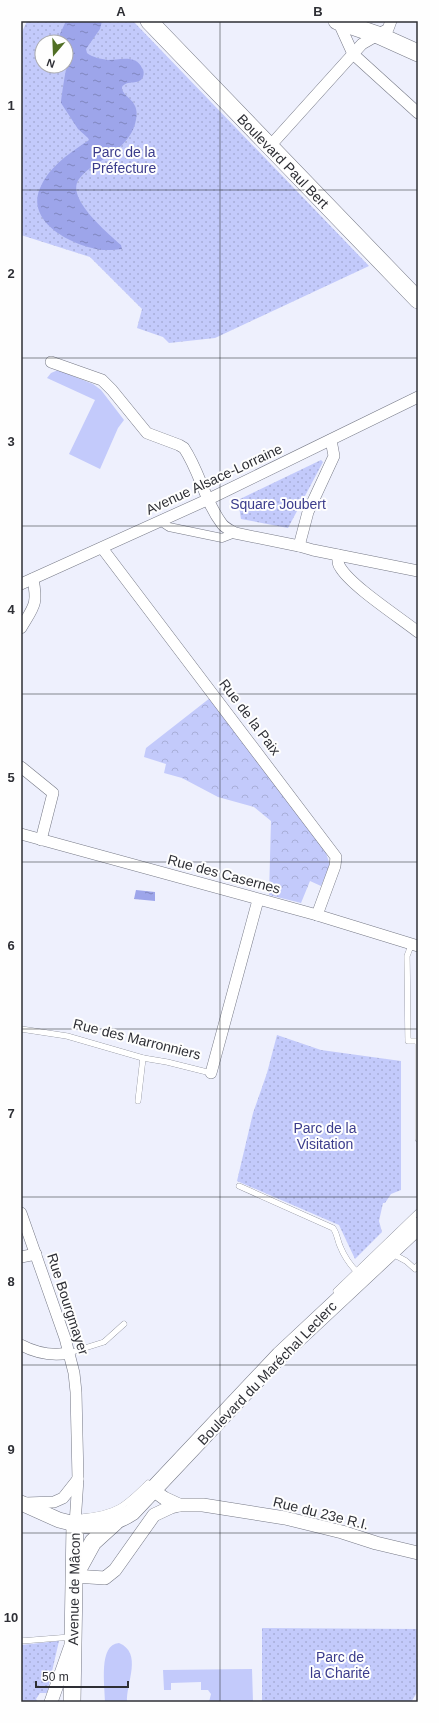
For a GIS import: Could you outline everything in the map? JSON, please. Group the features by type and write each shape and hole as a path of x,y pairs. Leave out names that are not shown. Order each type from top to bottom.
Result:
{"main road":[{"name":"Boulevard Paul Bert","path":"149,21 418,300"},
{"path":"337,21 418,53"},
{"name":"Boulevard du Maréchal Leclerc","path":"74,1576 92,1542 116,1521 132,1512 149,1488 359,1274 389,1252 418,1226"},
{"path":"23,1502 70,1520"},
{"name":"Boulevard du Maréchal Leclerc","path":"70,1520 100,1524 116,1521"},
{"name":"Avenue de Mâcon","path":"70,1520 74,1554 72,1702"}],"street":[{"path":"337,21 353,54 418,113"},
{"path":"270,146 362,44 388,29 391,21"},
{"path":"51,362 102,380 147,433 184,448 222,525 235,533 418,571"},
{"name":"Avenue Alsace-Lorraine","path":"21,584 209,499 418,397"},
{"path":"299,546 305,520 334,456 331,440"},
{"path":"160,521 169,527 222,538 235,533"},
{"name":"Rue de la Paix","path":"102,548 336,857 317,915"},
{"path":"338,555 340,567 365,591 418,632"},
{"path":"21,628 34,606 37,596 33,578"},
{"path":"21,767 53,793 41,840"},
{"name":"Rue des Casernes","path":"21,834 317,915 415,945"},
{"name":"Rue des Marronniers","path":"211,1072 258,900"},
{"name":"Rue Bourgmayer","path":"21,1213 24,1234 36,1254 65,1338 74,1373 76,1392 78,1479 70,1520"},
{"path":"21,1257 36,1254"},
{"path":"21,1345 42,1353 57,1356 69,1354"},
{"path":"23,1502 47,1503 63,1498 78,1479"},
{"name":"Rue du 23e R.I.","path":"149,1488 164,1498 179,1505 202,1506 285,1518 342,1532 376,1544 418,1553"},
{"name":"Rue du 23e R.I.","path":"149,1488 154,1507 164,1510 189,1512 215,1508"},
{"path":"74,1576 105,1578 110,1575 151,1519 164,1510 179,1505"},
{"path":"51,1702 73,1637"}],"lane":[{"path":"415,945 407,956 408,1042 417,1041 418,1139"},
{"name":"Rue des Marronniers","path":"21,1029 67,1036 143,1058 211,1072"},
{"path":"138,1101 143,1058"},
{"path":"239,1186 333,1228 336,1232 339,1245 349,1264 359,1274"},
{"name":"Boulevard du Maréchal Leclerc","path":"333,1294 359,1274 418,1212"},
{"path":"389,1252 417,1269"},
{"name":"Boulevard du Maréchal Leclerc","path":"206,1424 311,1317"},
{"path":"69,1354 104,1342 124,1324"},
{"path":"70,1520 100,1514 122,1507 149,1488"},
{"path":"21,1641 73,1637"}],"green space":[{"name":"Parc de la Préfecture","path":"27,21 133,21 369,266 215,338 169,343 163,337 137,328 142,309 90,257 21,235 21,34"},
{"path":"58,370 93,384 101,390 124,420 118,428 100,469 69,454 95,400 47,378 51,373"},
{"name":"Square Joubert","path":"321,460 323,462 288,528 241,519 238,500"},
{"path":"210,698 324,847 330,865 321,886 310,881 301,903 269,895 271,821 254,807 218,797 182,778 164,773 166,764 144,757 146,748"},
{"name":"Parc de la Visitation","path":"277,1035 321,1050 401,1061 401,1190 391,1194 385,1203 383,1203 379,1221 382,1232 355,1259 339,1225 237,1181 253,1113 267,1073"},
{"name":"Parc de la Charité","path":"262,1628 418,1629 418,1691 411,1702 262,1702"},
{"path":"59,1641 47,1693 40,1693 36,1699 38,1702 21,1702 21,1645"},
{"path":"119,1643 126,1648 132,1661 127,1702 105,1702 105,1658 112,1645"},
{"path":"252,1669 253,1702 209,1702 211,1694 208,1690 201,1690 201,1682 171,1683 171,1690 164,1690 163,1670"}],"water":[{"path":"66,21 102,21 100,29 86,49 87,53 94,57 108,60 132,59 136,61 143,69 143,76 141,80 127,83 122,87 123,91 134,104 136,109 137,116 132,132 127,139 111,154 91,167 79,179 76,187 78,196 90,215 121,245 122,249 103,250 79,244 54,230 45,221 39,211 37,199 45,179 62,160 89,140 78,129 61,103 65,74 74,74 74,34 60,34"},
{"path":"136,890 155,892 155,901 134,899"}]}
